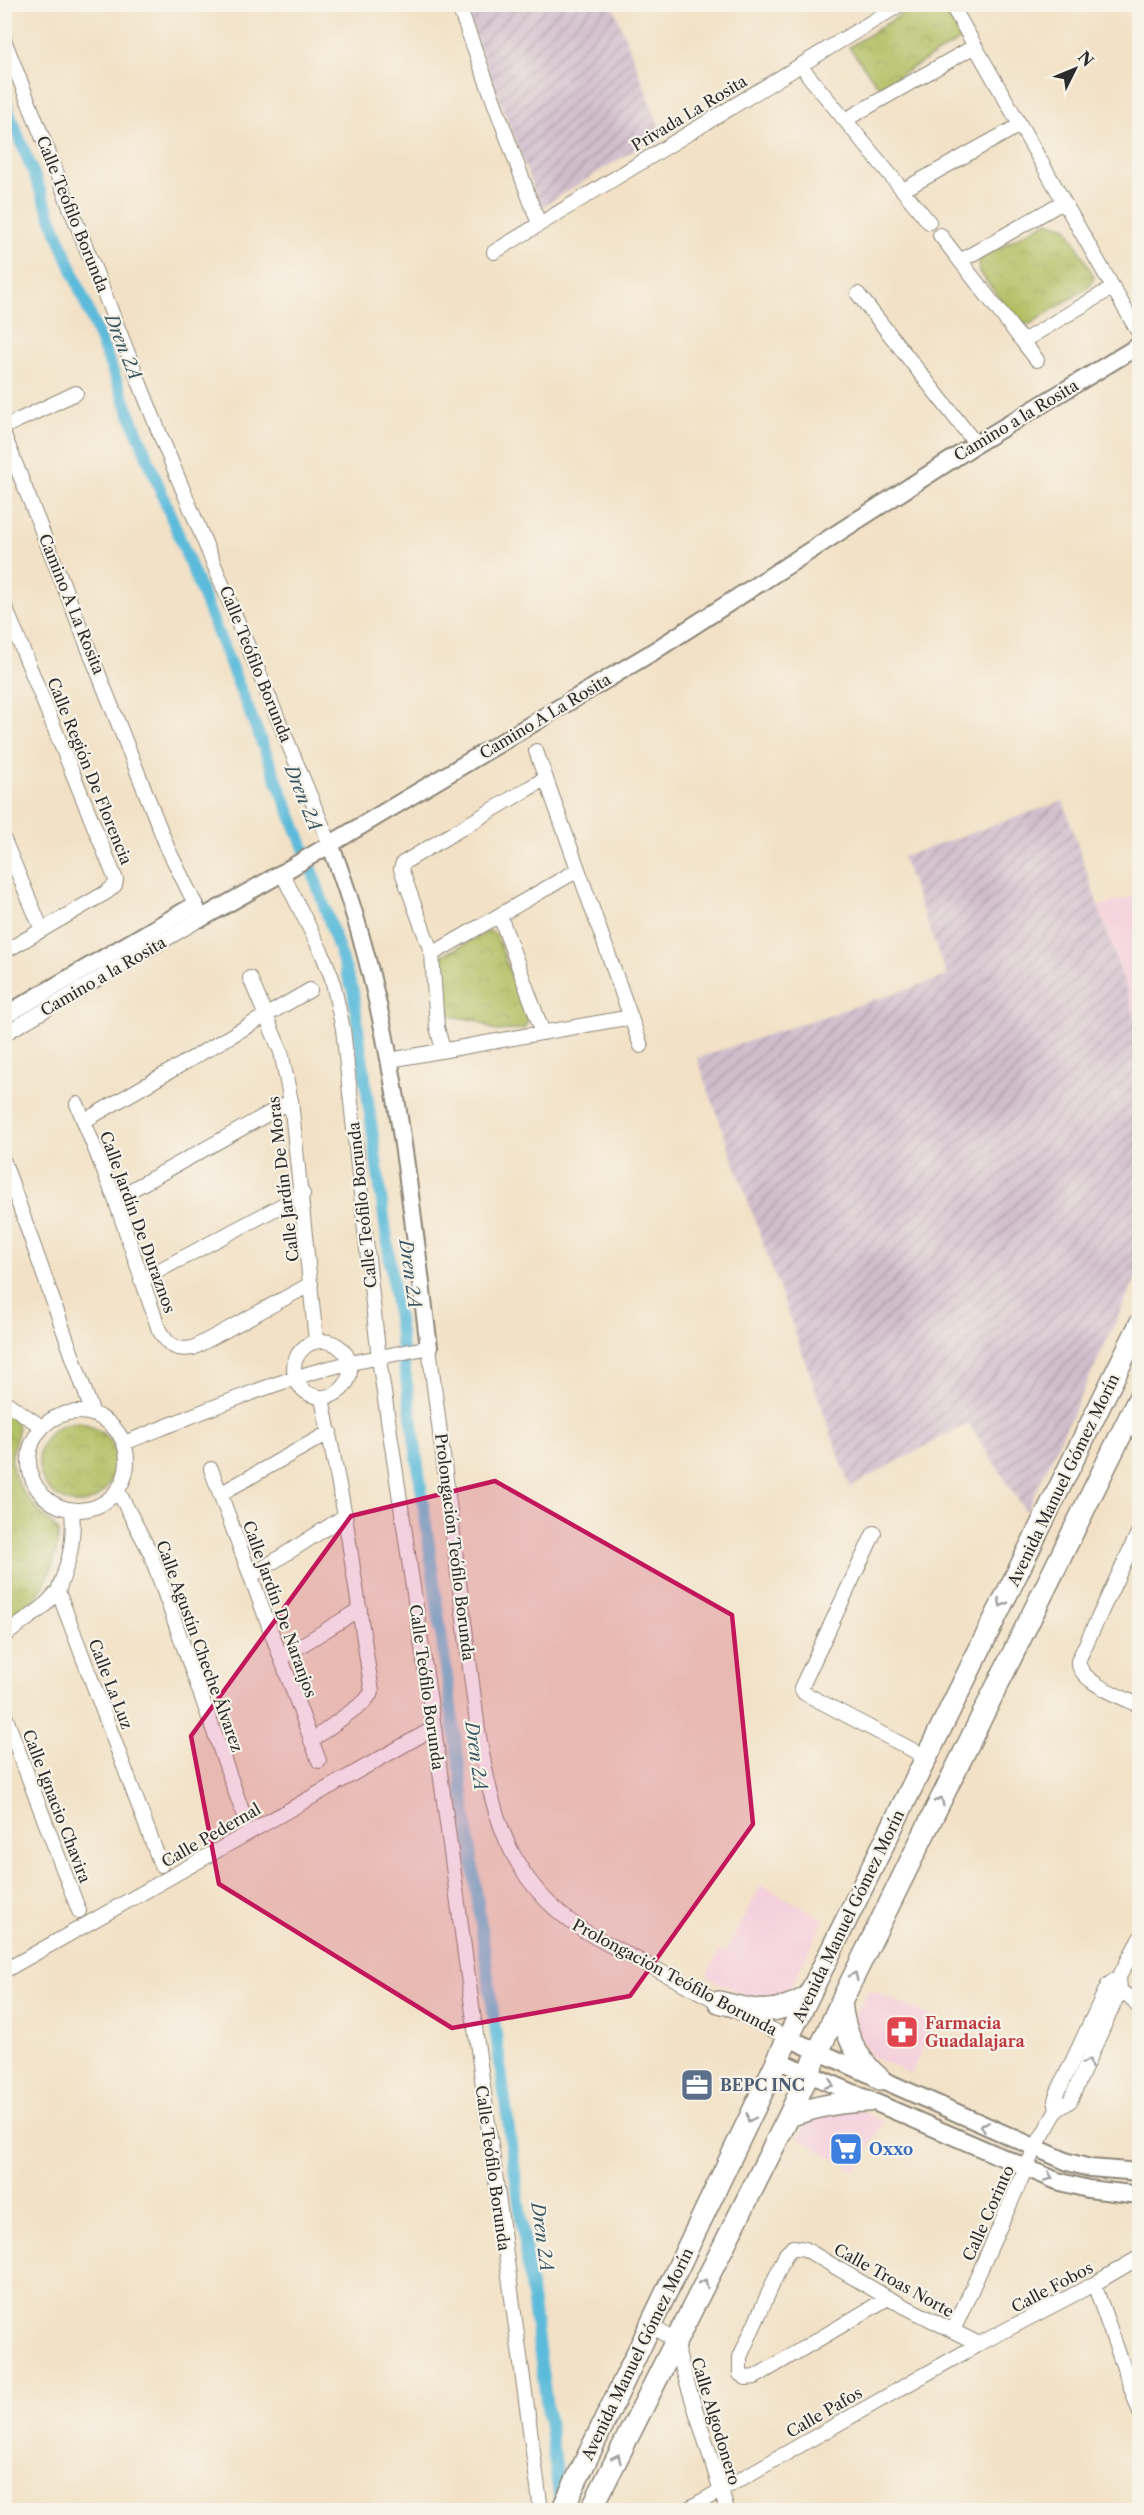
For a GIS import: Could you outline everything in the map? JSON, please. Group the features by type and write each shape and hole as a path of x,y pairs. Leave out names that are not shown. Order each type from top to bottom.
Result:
{"main road":[{"name":"Avenida Manuel Gómez Morín","path":"562,2511 777,2060 1140,1324"},
{"name":"Avenida Manuel Gómez Morín","path":"591,2511 674,2341 789,2116 841,2002 1140,1396"},
{"path":"719,2002 770,2010 787,2008 808,1997"},
{"path":"841,2002 852,2045 864,2064 882,2080"},
{"path":"789,2116 824,2105 872,2103"}],"street":[{"path":"458,4 539,224"},
{"name":"Privada La Rosita","path":"494,252 901,4"},
{"path":"951,4 1140,335"},
{"name":"Calle Teófilo Borunda","path":"4,40 324,848 341,874 375,989 390,1060 424,1348"},
{"path":"845,120 975,46"},
{"path":"807,74 929,222"},
{"path":"903,190 1020,125"},
{"path":"960,261 1063,202"},
{"path":"940,235 1037,360"},
{"path":"1023,341 1112,288"},
{"path":"858,294 976,444"},
{"name":"Camino a la Rosita","path":"894,497 976,444 1140,345"},
{"path":"4,427 76,393"},
{"name":"Camino A La Rosita","path":"4,435 168,849 198,912"},
{"name":"Camino A La Rosita","path":"4,1016 198,912 289,869 651,653 894,497"},
{"name":"Calle Región De Florencia","path":"4,952 111,890 116,880 6,613"},
{"path":"536,751 641,1046"},
{"path":"443,1050 437,1027 432,954 401,869 403,863 546,778"},
{"path":"4,840 42,930"},
{"name":"Calle Teófilo Borunda","path":"289,869 329,969 343,1029 384,1358 541,2511"},
{"path":"432,954 578,870"},
{"name":"Camino a la Rosita","path":"4,1034 198,912"},
{"path":"500,916 543,1033"},
{"name":"Calle Jardín De Moras","path":"250,978 281,1052 291,1101 303,1194 316,1341"},
{"path":"84,1121 310,990"},
{"path":"390,1060 630,1017"},
{"path":"115,1199 291,1101"},
{"name":"Calle Jardín De Duraznos","path":"77,1104 115,1199 159,1330 173,1348 182,1350 193,1348 311,1284"},
{"path":"4,1162 93,1414"},
{"path":"141,1280 303,1194"},
{"path":"316,1341 334,1343 341,1348 350,1362 347,1383 332,1396 322,1398 312,1396 304,1392 295,1378 293,1366 296,1357 308,1344 316,1341"},
{"path":"124,1443 295,1378 350,1362 384,1358 424,1348"},
{"name":"Prolongación Teófilo Borunda","path":"424,1348 489,1793 505,1839 536,1890 587,1934 788,2038 1068,2162 1090,2168 1140,2172"},
{"path":"311,1741 370,1697 372,1686 345,1516 322,1398"},
{"path":"4,1401 42,1427"},
{"path":"67,1413 93,1414 106,1420 124,1443 127,1467 118,1491 98,1507 86,1511 72,1511 57,1507 44,1498 32,1478 28,1455 33,1440 42,1427 54,1417 67,1413"},
{"path":"220,1494 330,1432"},
{"name":"Calle Jardín De Naranjos","path":"211,1469 319,1761"},
{"name":"Calle Agustín Cheche Álvarez","path":"118,1491 150,1552 244,1816"},
{"path":"4,1636 42,1608 58,1591 69,1561 74,1535 72,1511"},
{"path":"251,1576 345,1516"},
{"path":"1140,1529 1080,1654 1078,1668 1087,1678 1140,1706"},
{"path":"874,1533 801,1688 804,1693 926,1757"},
{"name":"Calle La Luz","path":"58,1591 161,1865"},
{"path":"281,1658 360,1609"},
{"name":"Calle Ignacio Chavira","path":"4,1713 80,1911"},
{"name":"Calle Pedernal","path":"4,1971 434,1728"},
{"name":"Calle Corinto","path":"1057,2110 1055,2100 1057,2094 1087,2030 1116,1984 1140,1938"},
{"path":"1116,1984 1140,2009"},
{"name":"Calle Corinto","path":"953,2331 1035,2148 1057,2110 1070,2102 1101,2036 1116,1984"},
{"path":"1087,2030 1101,2036"},
{"name":"Prolongación Teófilo Borunda","path":"777,2060 1057,2181 1088,2189 1140,2195"},
{"path":"872,2103 882,2080"},
{"name":"Calle Troas Norte","path":"888,2298 765,2371 746,2378 740,2374 740,2357 786,2254 793,2247 805,2249 888,2298 979,2344"},
{"name":"Calle Fobos","path":"979,2344 1094,2284 1140,2257"},
{"path":"1094,2284 1140,2413"},
{"path":"651,2325 674,2341"},
{"name":"Calle Algodonero","path":"674,2341 727,2511"},
{"name":"Calle Pafos","path":"686,2511 979,2344"}],"highlighted area":[{"path":"495,1481 732,1615 753,1824 630,1996 452,2028 219,1884 191,1736 351,1516"}],"shaded area":[{"path":"463,5 613,5 662,133 541,207"},
{"path":"1063,801 1139,1028 1139,1272 1026,1512 968,1423 850,1487 697,1058 947,976 902,857"},
{"path":"1139,894 1139,1028 1099,907"},
{"path":"761,1885 824,1919 789,1991 773,2005 745,1996 707,1976 720,1950 725,1953"},
{"path":"869,1989 936,2018 911,2074 869,2055 852,2021"},
{"path":"855,2108 884,2122 855,2171 798,2138 811,2118"}],"green space":[{"path":"918,4 943,5 962,39 879,87 849,47"},
{"path":"1048,221 1067,227 1094,277 1089,287 1030,324 1020,323 979,272 979,259"},
{"path":"489,931 496,934 528,1021 524,1029 495,1031 477,1020 455,1017 442,1011 438,963 443,955"},
{"path":"4,1409 17,1423 12,1464 18,1484 30,1501 59,1532 54,1562 44,1586 28,1607 5,1626"},
{"path":"80,1422 102,1433 110,1441 117,1459 116,1470 103,1492 92,1501 79,1503 67,1501 55,1495 46,1485 40,1473 39,1459 43,1444 53,1430 68,1423"}],"waterway":[{"name":"Dren 2A","path":"4,100 308,858 353,991 561,2509"}],"place":[{"name":"Farmacia Guadalajara","path":"902,2032"},
{"name":"BEPC INC","path":"697,2085"},
{"name":"Oxxo","path":"846,2149"}]}
